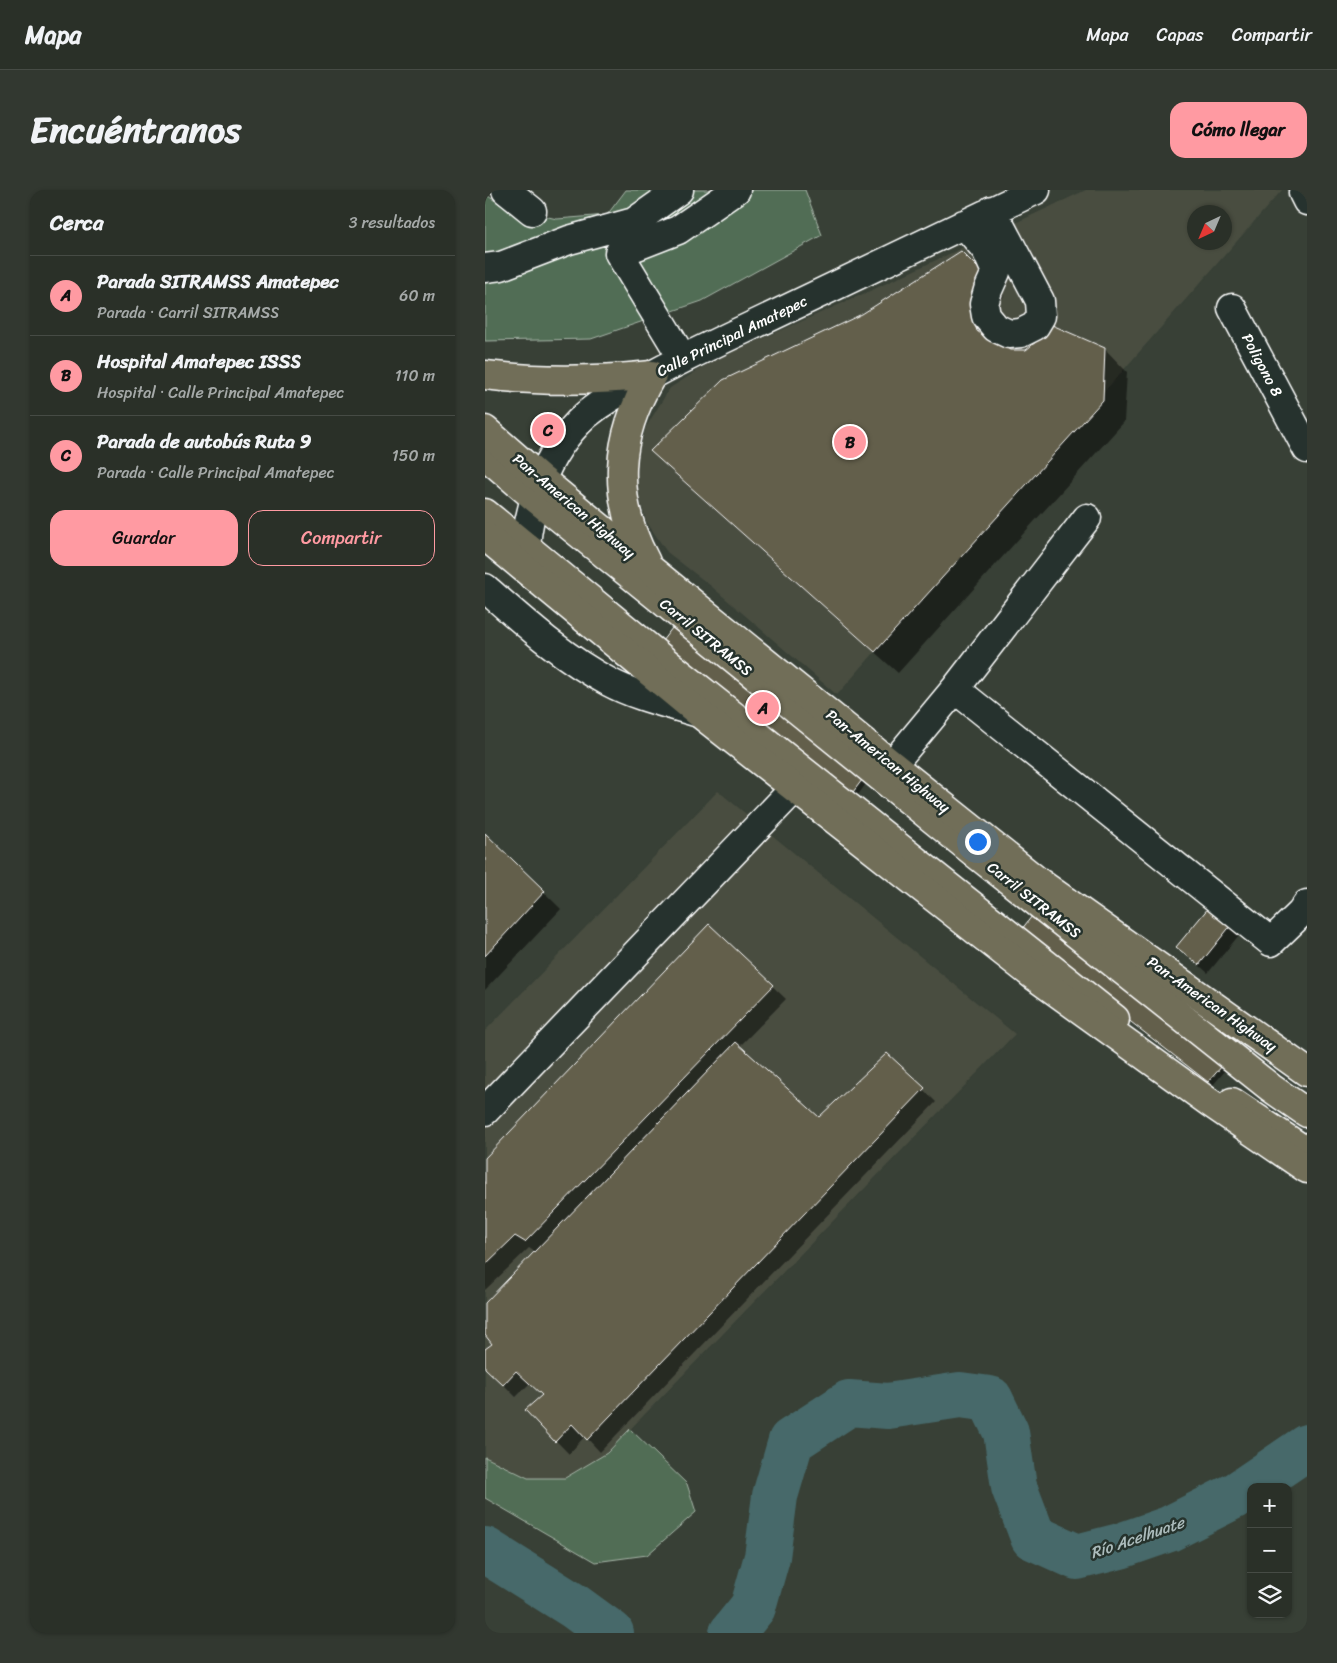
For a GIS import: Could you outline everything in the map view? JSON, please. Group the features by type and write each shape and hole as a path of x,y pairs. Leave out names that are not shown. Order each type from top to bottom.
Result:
{"main road":[{"path":"485,375 527,380 569,381 611,380 653,375"},
{"path":"649,568 637,545 628,521 623,496 622,471 624,446 630,421 640,397 653,375"},
{"name":"Pan-American Highway","path":"485,430 537,488 649,568 1041,883 1307,1072"},
{"name":"Carril SITRAMSS","path":"485,455 537,488 977,855 1271,1088 1307,1113"},
{"path":"485,513 525,559 699,713 1034,976 1209,1102 1307,1169"},
{"path":"485,536 525,559 1170,1061 1307,1152"}],"street":[{"path":"506,190 533,211"},
{"path":"485,268 501,266 569,240 634,222 679,190"},
{"path":"683,359 619,254 678,230 737,190"},
{"name":"Calle Principal Amatepec","path":"525,559 537,488 560,445 586,416 617,392 1035,190"},
{"path":"965,224 986,250 996,272 987,290 984,304 987,316 996,328 1009,334 1021,334 1035,326 1041,316 1040,301 993,210"},
{"name":"Poligono 8","path":"1232,308 1307,449"},
{"path":"892,765 955,689 1087,518"},
{"path":"485,588 496,606 573,661 611,683 652,699 699,713"},
{"path":"955,689 1271,942 1301,914 1307,904"},
{"path":"485,1111 795,788"}],"shaded area":[{"path":"1086,190 1282,190 1232,247 1232,205 1187,205 1187,250 1229,250 837,695 711,586 667,552 646,521 638,493 636,458 646,427 670,388 714,360 872,290"},
{"path":"718,791 1015,1034 607,1453 565,1478 528,1478 485,1457 485,1031"}],"green space":[{"path":"626,190 805,190 822,235 702,301 591,339 485,341 485,194 504,207 557,219 607,215"},
{"path":"630,1429 687,1484 696,1512 647,1555 595,1562 485,1498 485,1457 528,1478 565,1478 607,1453"}],"building":[{"path":"961,251 983,273 975,284 970,300 972,316 977,331 992,342 1011,350 1026,350 1043,336 1052,325 1105,348 1103,400 875,652 650,451 723,380 862,314"},
{"path":"676,623 865,776 850,796 662,641"},
{"path":"485,833 545,891 485,956"},
{"path":"1214,901 1236,919 1199,965 1176,947"},
{"path":"1032,916 1223,1065 1208,1082 1018,934"},
{"path":"709,924 774,985 525,1242 515,1236 485,1265 485,1158"},
{"path":"736,1042 819,1117 887,1053 925,1088 587,1440 572,1424 555,1442 525,1410 542,1395 516,1371 503,1385 485,1368 485,1349 492,1344 485,1335 485,1303"}],"waterway":[{"name":"Río Acelhuate","path":"732,1633 753,1607 767,1557 775,1496 791,1441 849,1403 888,1406 960,1395 990,1399 1006,1432 1014,1487 1033,1537 1077,1557 1120,1546 1169,1529 1238,1494 1307,1447"},
{"name":"Río Acelhuate","path":"485,1550 574,1606 611,1633"}],"place":[{"name":"Parada de autobús Ruta 9","path":"548,430"},
{"name":"Hospital Amatepec ISSS","path":"850,442"},
{"name":"Parada SITRAMSS Amatepec","path":"763,708"}]}
